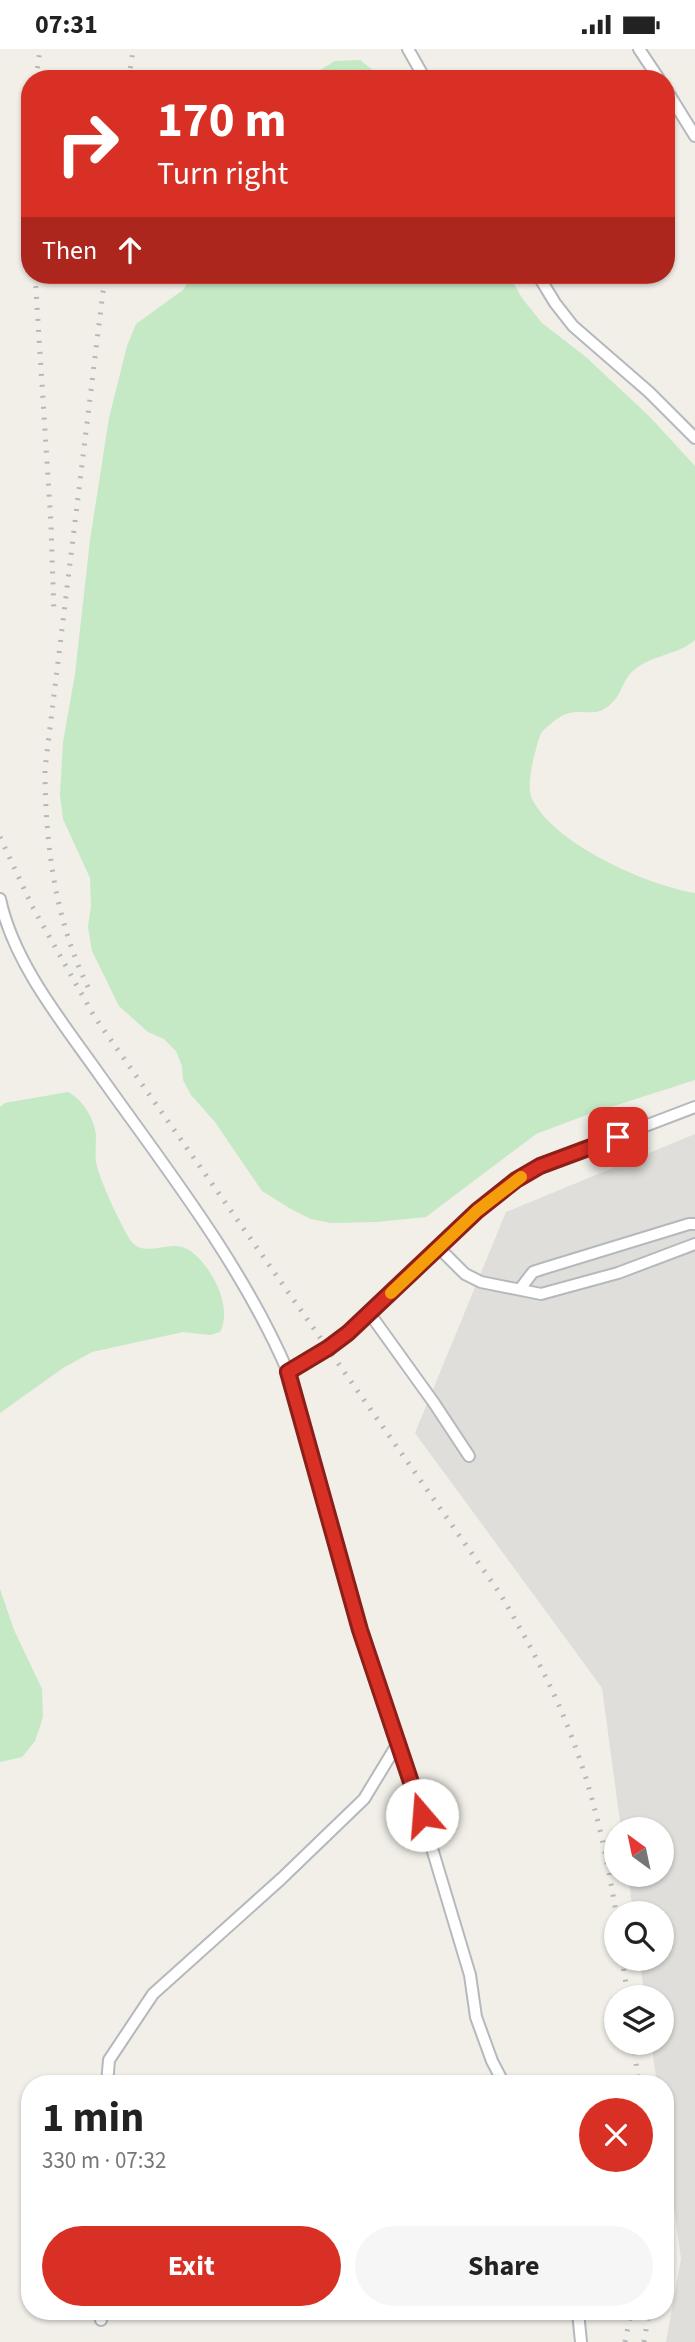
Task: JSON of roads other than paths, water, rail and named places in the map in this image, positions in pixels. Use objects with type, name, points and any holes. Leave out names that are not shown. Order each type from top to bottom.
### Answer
[{"type":"lane","points":[[408,49],[420,70]]},
{"type":"lane","points":[[639,49],[653,70]]},
{"type":"lane","points":[[675,103],[695,136]]},
{"type":"lane","points":[[543,284],[573,326],[649,392],[695,438]]},
{"type":"lane","points":[[0,899],[5,923],[15,947],[64,1025],[208,1229],[276,1346],[288,1372],[360,1630],[426,1827],[470,1975],[476,2017],[499,2075]]},
{"type":"lane","points":[[288,1372],[328,1348],[370,1314],[438,1247],[516,1180],[540,1166],[695,1107]]},
{"type":"lane","points":[[520,1289],[533,1272],[695,1224]]},
{"type":"lane","points":[[438,1247],[465,1274],[481,1282],[541,1294],[618,1273],[695,1244]]},
{"type":"lane","points":[[370,1314],[434,1403],[468,1456]]},
{"type":"lane","points":[[108,2075],[109,2060],[153,1994],[281,1879],[364,1799],[398,1744]]},
{"type":"lane","points":[[579,2320],[581,2342]]},
{"type":"railway","points":[[37,70],[40,49]]},
{"type":"railway","points":[[130,70],[133,49]]},
{"type":"railway","points":[[36,284],[54,614]]},
{"type":"railway","points":[[88,987],[67,935],[54,881],[47,825],[45,769],[104,284]]},
{"type":"railway","points":[[0,837],[32,906],[94,1016],[510,1610],[550,1686],[575,1746],[600,1829],[614,1901]]},
{"type":"railway","points":[[624,1971],[626,1985]]},
{"type":"railway","points":[[635,2055],[638,2075]]},
{"type":"railway","points":[[625,2342],[629,2320]]},
{"type":"railway","points":[[644,2342],[648,2320]]}]
